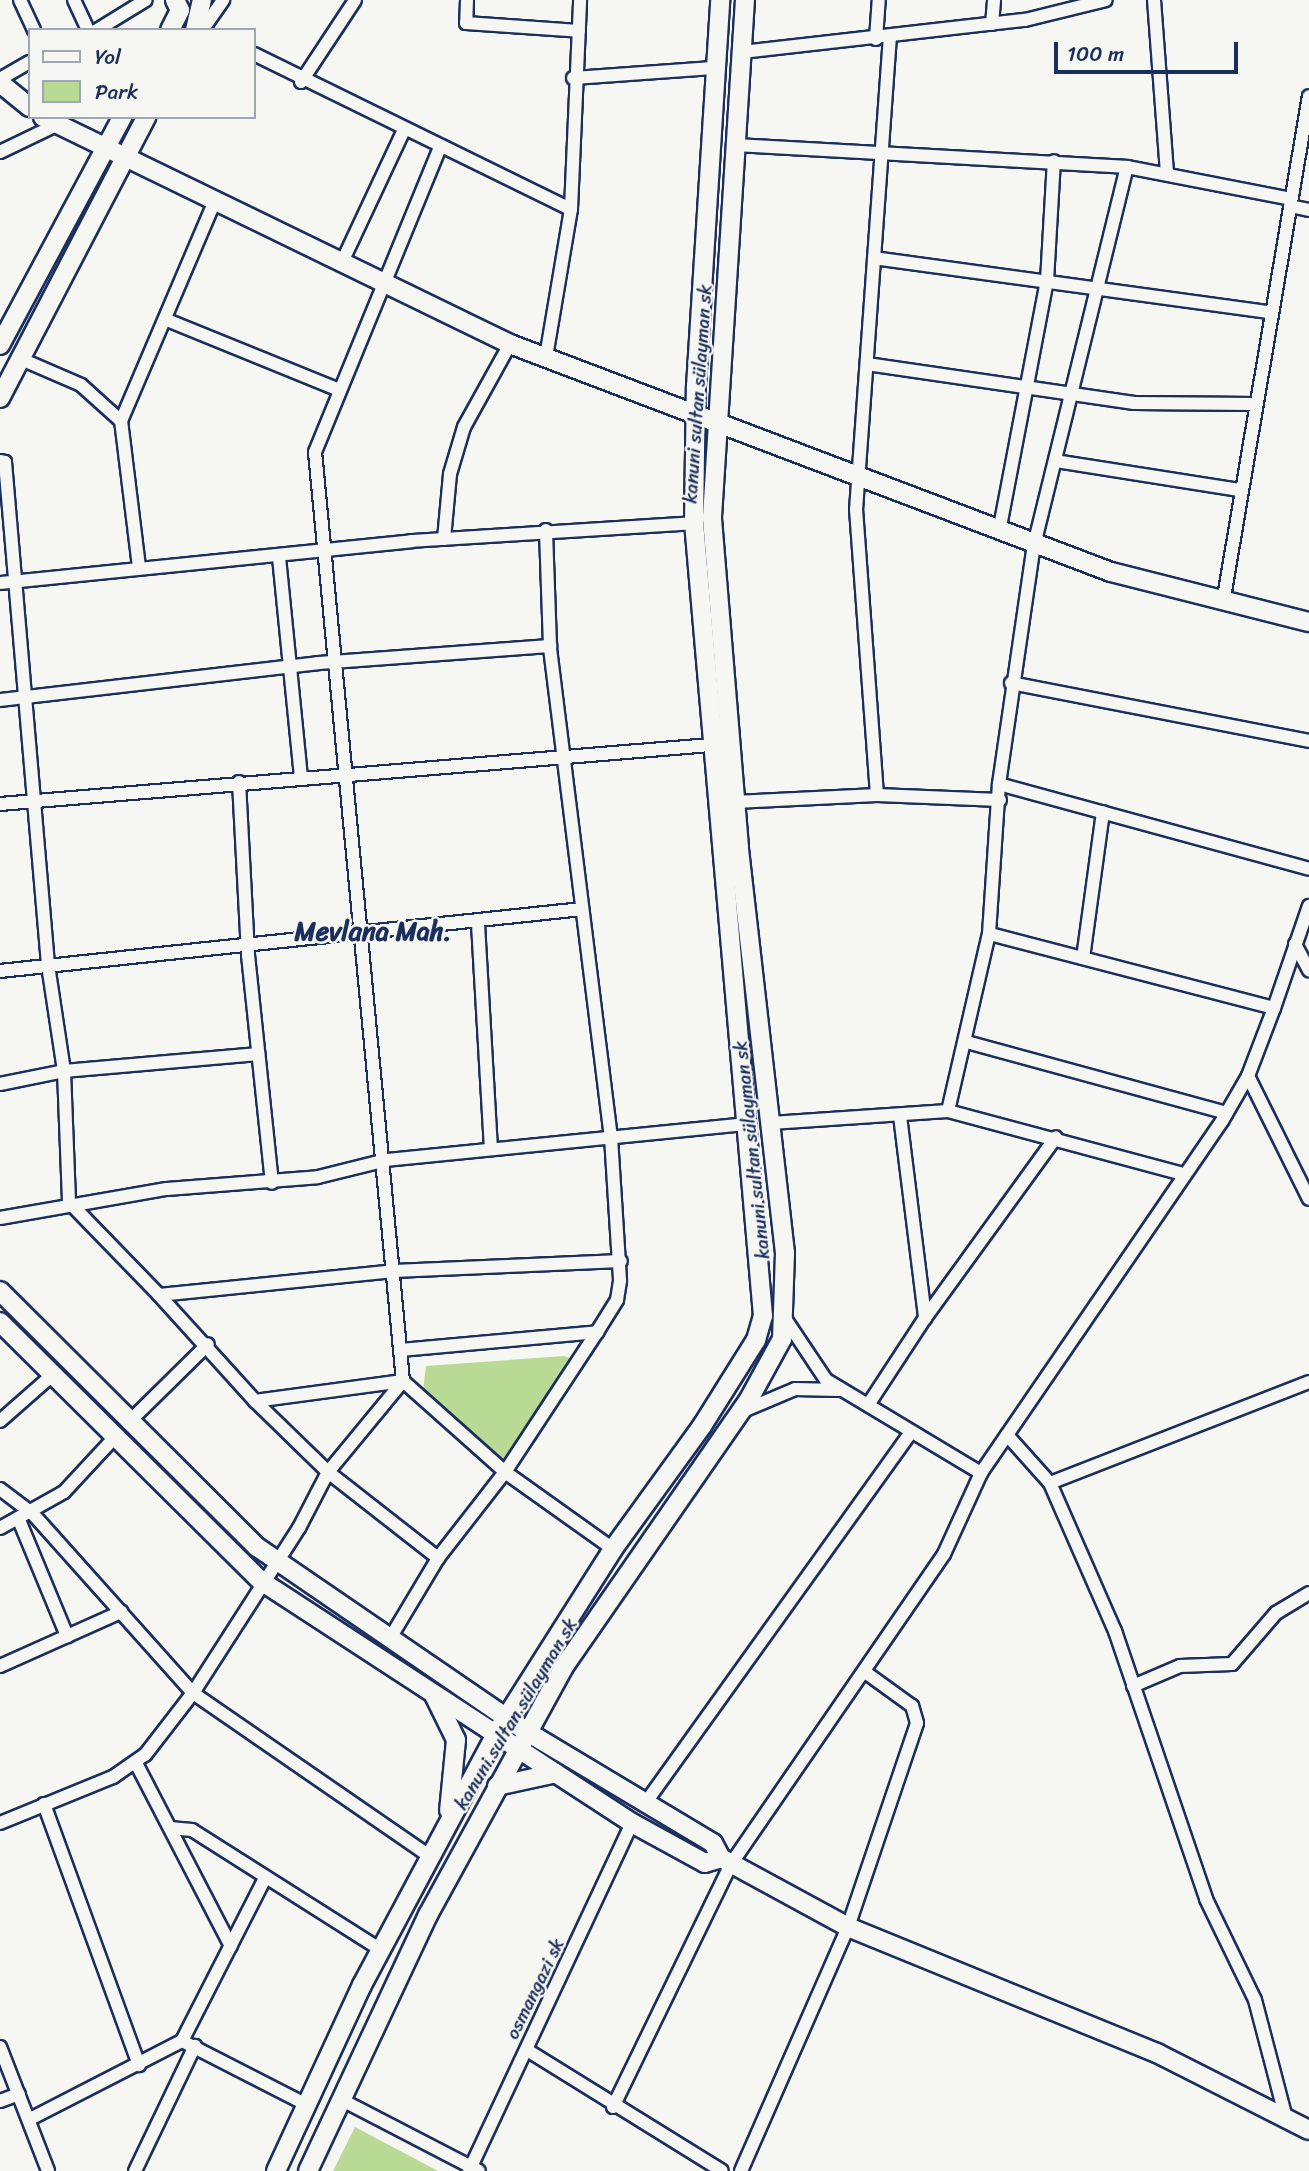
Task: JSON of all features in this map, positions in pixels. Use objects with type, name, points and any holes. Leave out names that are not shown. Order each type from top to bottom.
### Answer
[{"type":"street","points":[[20,0],[33,28]]},
{"type":"street","points":[[74,0],[87,28]]},
{"type":"street","points":[[100,28],[146,0]]},
{"type":"street","points":[[171,28],[180,10],[175,0]]},
{"type":"street","points":[[202,0],[203,27]]},
{"type":"street","points":[[203,27],[223,0]]},
{"type":"street","points":[[301,82],[355,0]]},
{"type":"street","points":[[467,0],[466,23],[579,31]]},
{"type":"street","points":[[546,357],[572,209],[573,78],[580,0]]},
{"type":"street","points":[[276,2171],[381,1950],[502,1724],[613,1549],[756,1340],[762,1292],[710,745],[694,523],[695,414],[720,0]]},
{"type":"street","name":"kanuni sultan sülayman sk","points":[[308,2171],[497,1786],[563,1668],[738,1414],[782,1339],[786,1320],[771,1123],[735,802],[712,517],[714,421],[737,145],[745,0]]},
{"type":"street","points":[[876,39],[879,0]]},
{"type":"street","points":[[992,24],[994,0]]},
{"type":"street","points":[[742,52],[890,38],[992,24],[1106,0]]},
{"type":"street","points":[[1154,0],[1167,174]]},
{"type":"street","points":[[877,795],[859,475],[890,38]]},
{"type":"street","points":[[256,55],[301,82],[572,209]]},
{"type":"street","points":[[28,63],[0,81],[28,105]]},
{"type":"street","points":[[573,78],[714,68]]},
{"type":"street","points":[[1223,603],[1268,312],[1309,96]]},
{"type":"street","points":[[0,345],[7,315],[106,152],[121,119]]},
{"type":"street","points":[[0,398],[145,119]]},
{"type":"street","points":[[0,152],[49,122],[106,152],[125,156],[342,260],[510,344],[859,475],[1034,545],[1223,603],[1309,622]]},
{"type":"street","points":[[342,260],[404,130]]},
{"type":"street","points":[[737,145],[881,156],[1055,161],[1127,167],[1290,203],[1309,210]]},
{"type":"street","points":[[0,1823],[136,1763],[193,1693],[328,1472],[403,1381],[365,933],[331,667],[315,452],[381,280],[440,147]]},
{"type":"street","points":[[999,532],[1022,387],[1047,281],[1055,161]]},
{"type":"street","points":[[948,1111],[967,1042],[989,934],[999,784],[1011,683],[1034,545],[1101,289],[1127,167]]},
{"type":"street","points":[[139,567],[121,421],[167,320],[215,201]]},
{"type":"street","points":[[874,258],[1268,312]]},
{"type":"street","points":[[167,320],[337,389]]},
{"type":"street","points":[[444,539],[450,474],[464,427],[510,344]]},
{"type":"street","points":[[21,359],[81,385],[121,421]]},
{"type":"street","points":[[867,365],[1134,403],[1254,404]]},
{"type":"street","points":[[0,461],[5,462],[48,965],[64,1071],[69,1202],[208,1344],[255,1401],[328,1472],[438,1558]]},
{"type":"street","points":[[1056,461],[1240,490]]},
{"type":"street","points":[[0,583],[139,567],[279,557],[546,530],[694,523]]},
{"type":"street","points":[[392,1635],[438,1558],[505,1472],[617,1300],[621,1261],[611,1138],[550,646],[546,530]]},
{"type":"street","points":[[279,557],[300,776]]},
{"type":"street","points":[[0,700],[290,668],[331,667],[550,646]]},
{"type":"street","points":[[1011,683],[1309,740]]},
{"type":"street","points":[[0,804],[562,754],[710,745]]},
{"type":"street","points":[[239,782],[248,946],[272,1183]]},
{"type":"street","points":[[999,784],[1309,869]]},
{"type":"street","points":[[735,802],[877,795],[1000,800]]},
{"type":"street","points":[[1083,958],[1103,812]]},
{"type":"street","points":[[613,2107],[726,1861],[865,1672],[944,1554],[981,1473],[1180,1173],[1226,1113],[1248,1076],[1309,906]]},
{"type":"street","points":[[0,971],[365,933],[478,924],[582,909]]},
{"type":"street","points":[[478,924],[491,1149]]},
{"type":"street","points":[[989,934],[1274,1008]]},
{"type":"street","points":[[1295,944],[1309,970]]},
{"type":"street","points":[[967,1042],[1226,1113]]},
{"type":"street","points":[[0,1084],[64,1071],[258,1054]]},
{"type":"street","points":[[1248,1076],[1309,1199]]},
{"type":"street","points":[[771,1123],[948,1111],[1056,1137],[1180,1173]]},
{"type":"street","points":[[900,1116],[925,1318]]},
{"type":"street","points":[[0,1218],[69,1202],[272,1183],[386,1160],[744,1124]]},
{"type":"street","points":[[868,1405],[925,1318],[1056,1137]]},
{"type":"street","points":[[159,1295],[394,1271],[621,1261]]},
{"type":"street","points":[[0,1291],[128,1423],[275,1559],[392,1635],[502,1724],[520,1749],[632,1823],[705,1863],[726,1861]]},
{"type":"street","points":[[786,1320],[814,1367],[842,1390],[981,1473]]},
{"type":"street","points":[[0,1322],[50,1377],[261,1581],[417,1678],[502,1724],[529,1733],[644,1805],[713,1843],[726,1861],[848,1927],[1157,2053],[1309,2130]]},
{"type":"street","points":[[401,1350],[597,1332]]},
{"type":"street","points":[[128,1423],[208,1344]]},
{"type":"street","points":[[0,1420],[50,1377]]},
{"type":"street","points":[[255,1401],[403,1381],[505,1472],[613,1549]]},
{"type":"street","points":[[1050,1483],[1309,1382]]},
{"type":"street","points":[[738,1414],[784,1391],[842,1390]]},
{"type":"street","points":[[644,1805],[911,1432]]},
{"type":"street","points":[[1007,1436],[1050,1483],[1133,1686],[1202,1888],[1255,2000],[1286,2118]]},
{"type":"street","points":[[0,1528],[33,1514],[64,1492],[114,1438]]},
{"type":"street","points":[[0,1489],[33,1514],[193,1693],[431,1857]]},
{"type":"street","points":[[19,1520],[67,1636]]},
{"type":"street","points":[[1133,1686],[1180,1666],[1233,1664],[1276,1614],[1309,1592]]},
{"type":"street","points":[[0,1666],[121,1612]]},
{"type":"street","points":[[741,2171],[848,1927],[917,1723],[912,1706],[865,1672]]},
{"type":"street","points":[[417,1678],[444,1706],[456,1740],[445,1829]]},
{"type":"street","points":[[136,1763],[231,1946]]},
{"type":"street","points":[[497,1786],[556,1773]]},
{"type":"street","points":[[44,1804],[139,2065]]},
{"type":"street","name":"osmangazi sk","points":[[473,2170],[632,1823]]},
{"type":"street","points":[[170,1828],[191,1829],[381,1950]]},
{"type":"street","points":[[30,2119],[182,2041],[265,1878]]},
{"type":"street","points":[[182,2041],[307,2105]]},
{"type":"street","points":[[135,2171],[195,2046]]},
{"type":"street","points":[[0,2047],[48,2171]]},
{"type":"street","points":[[527,2050],[613,2107],[722,2171]]},
{"type":"street","points":[[0,2101],[19,2094]]},
{"type":"street","points":[[342,2099],[473,2170]]},
{"type":"green space","points":[[564,1356],[574,1359],[508,1465],[422,1399],[426,1366]]},
{"type":"green space","points":[[355,2127],[438,2171],[333,2171]]},
{"type":"district","name":"Mevlana Mah.","points":[[373,932]]}]
